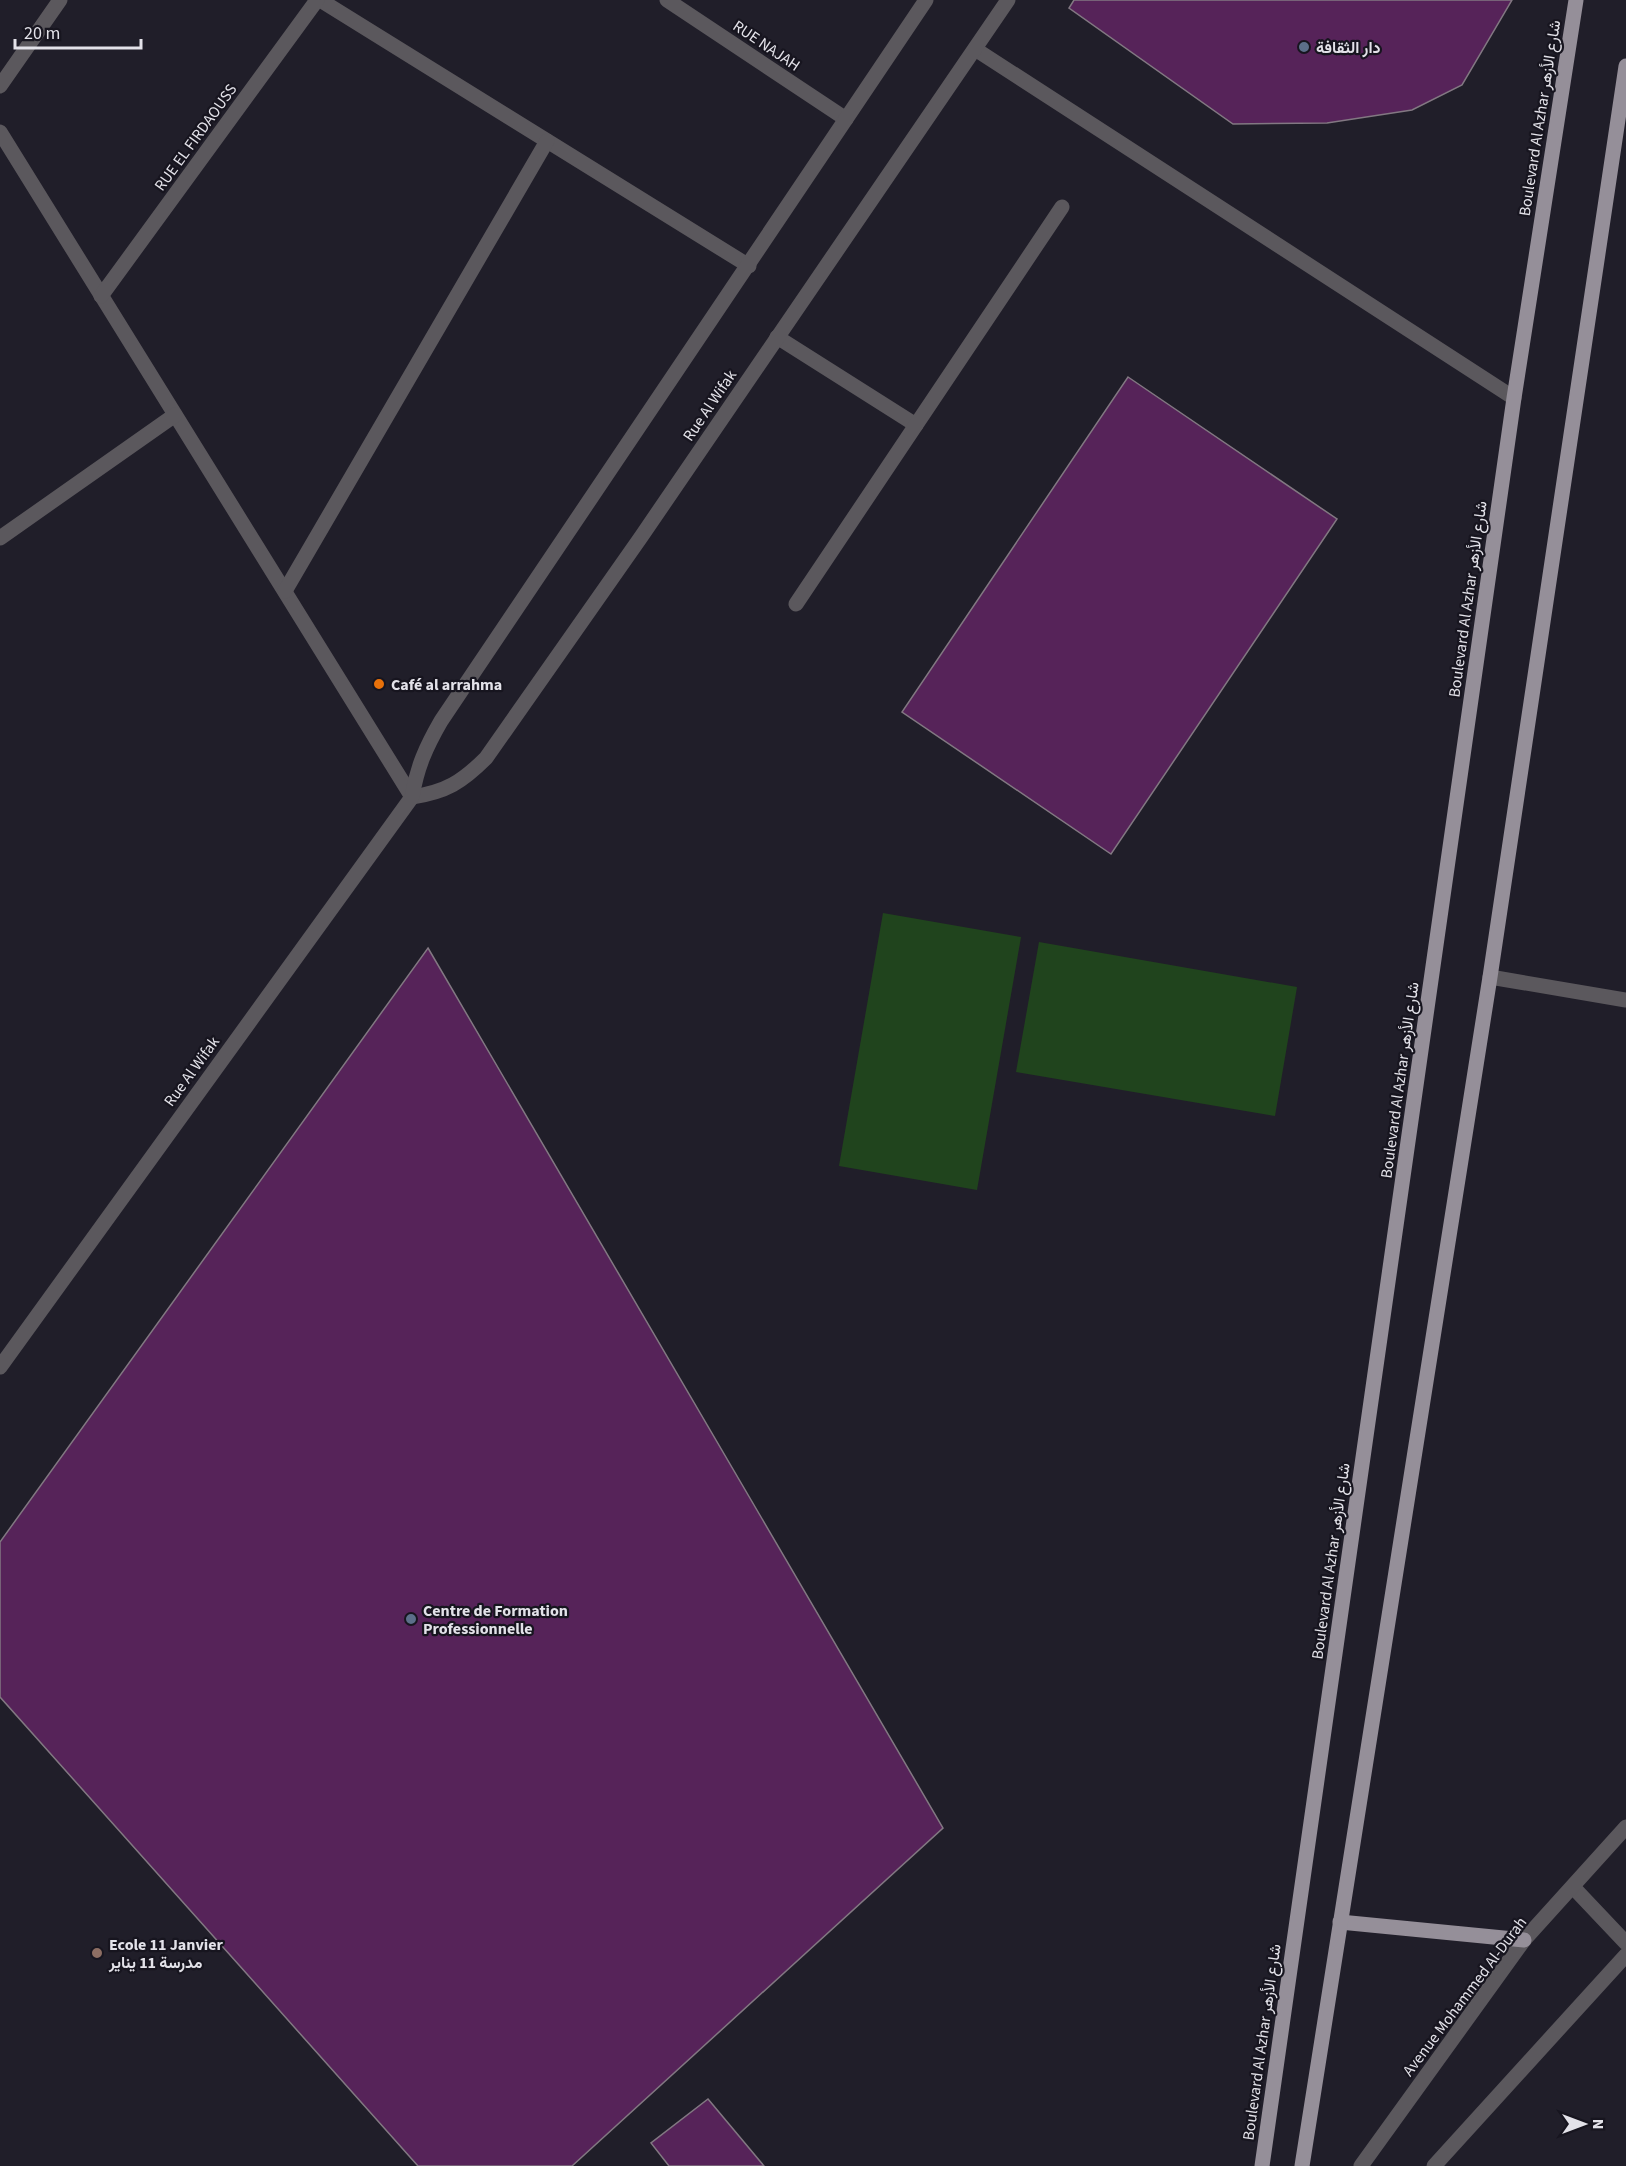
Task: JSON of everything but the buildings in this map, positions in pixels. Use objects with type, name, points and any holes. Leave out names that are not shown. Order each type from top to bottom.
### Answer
[{"type":"main road","name":"Boulevard Al Azhar شارع الأزهر","points":[[1262,2166],[1514,398],[1576,0]]},
{"type":"main road","points":[[1302,2166],[1490,977],[1626,66]]},
{"type":"main road","points":[[1341,1922],[1524,1940]]},
{"type":"street","points":[[0,86],[60,0]]},
{"type":"street","points":[[319,0],[749,266]]},
{"type":"street","name":"RUE EL FIRDAOUSS","points":[[101,296],[319,0]]},
{"type":"street","name":"RUE NAJAH","points":[[667,0],[846,119]]},
{"type":"street","name":"Rue Al Wifak","points":[[0,1367],[412,797],[416,770],[441,722],[926,0]]},
{"type":"street","name":"Rue Al Wifak","points":[[412,797],[452,787],[486,758],[1008,0]]},
{"type":"street","points":[[975,50],[1514,398]]},
{"type":"street","points":[[0,132],[412,797]]},
{"type":"street","points":[[285,591],[548,141]]},
{"type":"street","points":[[796,604],[1062,207]]},
{"type":"street","points":[[777,337],[916,425]]},
{"type":"street","points":[[0,538],[175,415]]},
{"type":"street","points":[[1490,977],[1626,1000]]},
{"type":"street","name":"Avenue Mohammed Al-Durah","points":[[1361,2166],[1524,1940],[1626,1827]]},
{"type":"street","points":[[1573,1887],[1626,1943]]},
{"type":"street","points":[[1434,2166],[1626,1955]]},
{"type":"green space","points":[[883,913],[1021,937],[977,1190],[839,1166]]},
{"type":"green space","points":[[1039,942],[1297,987],[1275,1116],[1016,1072]]},
{"type":"place","name":"دار الثقافة","points":[[1304,47]]},
{"type":"place","name":"Café al arrahma","points":[[379,684]]},
{"type":"place","name":"Centre de Formation Professionnelle","points":[[411,1619]]},
{"type":"place","name":"Ecole 11 Janvier مدرسة 11 يناير","points":[[97,1953]]}]
